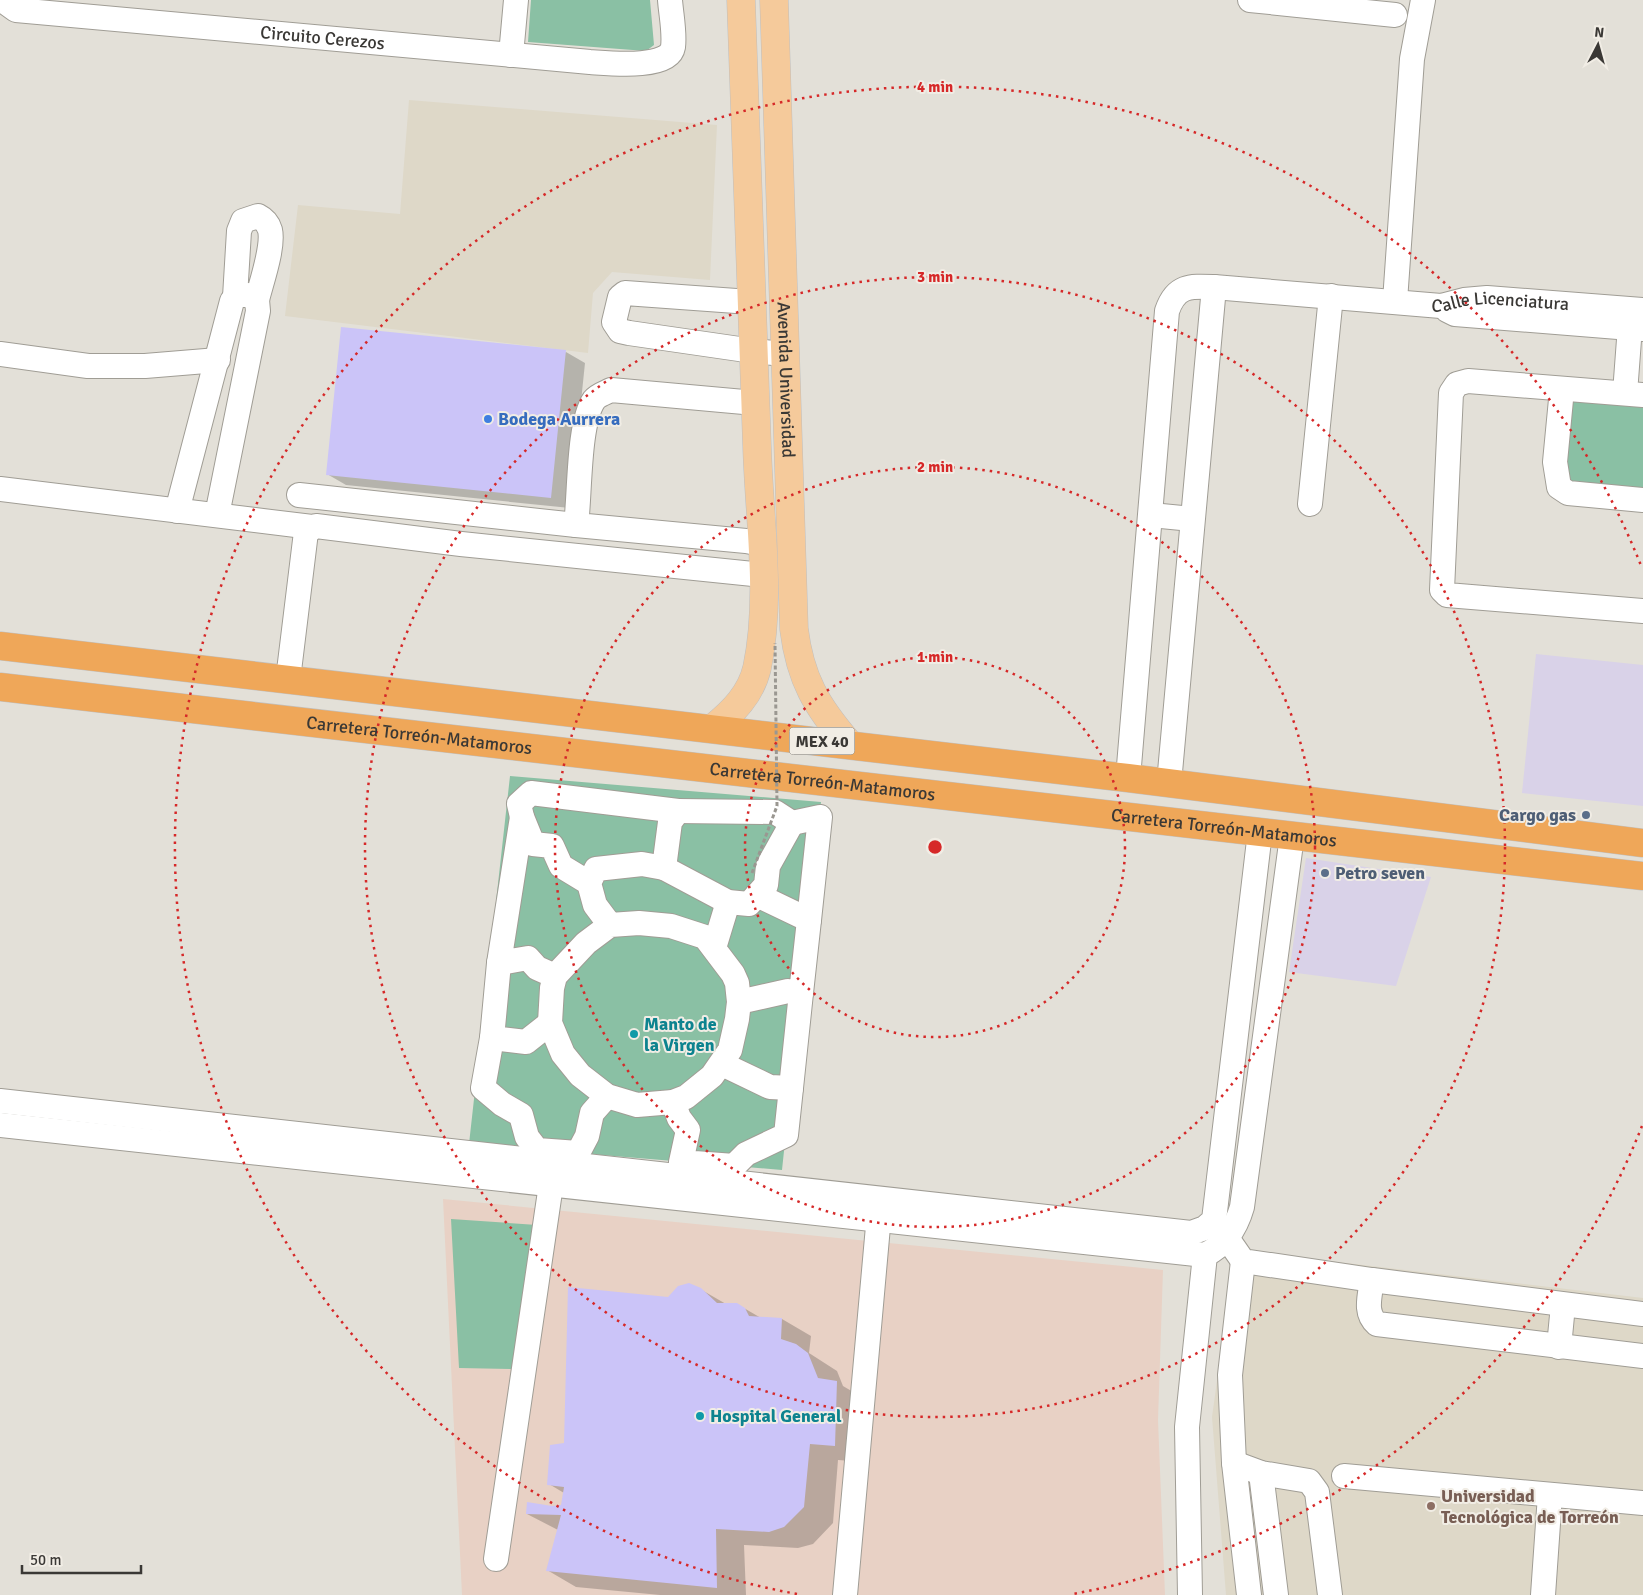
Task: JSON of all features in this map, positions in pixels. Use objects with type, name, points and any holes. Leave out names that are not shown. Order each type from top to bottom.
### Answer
[{"type":"highway","name":"MEX 40","points":[[0,646],[849,744],[1643,843]]},
{"type":"highway","points":[[0,664],[153,677],[176,676],[197,668]]},
{"type":"highway","name":"Carretera Torreón-Matamoros","points":[[0,687],[1643,876]]},
{"type":"highway","points":[[0,702],[29,691]]},
{"type":"main road","name":"Avenida Universidad","points":[[713,728],[733,712],[746,695],[756,670],[763,612],[762,544],[750,302],[741,0]]},
{"type":"main road","name":"Avenida Universidad","points":[[774,0],[794,630],[801,670],[810,692],[827,719],[849,744]]},
{"type":"main road","points":[[759,505],[791,504]]},
{"type":"street","name":"Circuito Cerezos","points":[[2,0],[16,10],[134,10],[511,55],[590,62],[655,62],[668,56],[673,48],[670,0]]},
{"type":"street","points":[[511,55],[516,0]]},
{"type":"street","points":[[1250,0],[1395,14]]},
{"type":"street","points":[[1394,301],[1412,59],[1423,0]]},
{"type":"street","points":[[1169,783],[1214,287]]},
{"type":"street","name":"Calle Licenciatura","points":[[1128,778],[1167,311],[1171,300],[1185,288],[1214,287],[1441,306],[1455,314],[1637,319]]},
{"type":"street","points":[[750,302],[625,293],[620,297],[614,322],[620,331],[629,333],[753,352],[784,354]]},
{"type":"street","points":[[1310,504],[1331,296]]},
{"type":"street","points":[[177,511],[218,360],[246,298],[258,311],[216,515]]},
{"type":"street","points":[[1637,319],[1634,394],[1468,381],[1454,387],[1451,393],[1444,593],[1643,612]]},
{"type":"street","points":[[0,354],[88,366],[145,366],[218,360]]},
{"type":"street","points":[[1562,389],[1555,462],[1559,487],[1568,493],[1643,500]]},
{"type":"street","points":[[576,525],[584,434],[589,410],[595,398],[610,390],[755,403]]},
{"type":"street","points":[[0,489],[312,527],[763,575]]},
{"type":"street","points":[[299,495],[762,544]]},
{"type":"street","points":[[1151,515],[1192,520]]},
{"type":"street","points":[[288,679],[306,532],[312,527]]},
{"type":"street","points":[[522,817],[499,963],[492,1038],[483,1088],[502,1104],[521,1115],[527,1138],[537,1150],[734,1166],[755,1149],[786,1135],[820,817],[792,823],[775,812],[678,811],[531,793],[519,804],[533,844],[552,846],[560,866],[590,883]]},
{"type":"street","points":[[664,868],[670,822],[678,811]]},
{"type":"street","points":[[754,884],[766,885],[768,866],[792,823]]},
{"type":"street","points":[[0,1125],[205,1136],[554,1162],[698,1189],[879,1209],[1205,1255],[1216,1250],[1221,1229],[1260,832]]},
{"type":"street","points":[[879,1209],[1183,1233],[1221,1229],[1238,1222],[1242,1207],[1292,836]]},
{"type":"street","points":[[610,924],[595,905],[590,883],[596,870],[642,864],[664,868],[728,902],[750,904],[754,884]]},
{"type":"street","points":[[754,884],[809,920]]},
{"type":"street","points":[[714,948],[728,902]]},
{"type":"street","points":[[640,923],[671,926],[705,937],[733,974],[737,983],[739,1002],[736,1032],[722,1064],[712,1076],[686,1096],[674,1102],[637,1105],[607,1096],[580,1075],[562,1054],[550,1023],[552,988],[555,976],[586,943],[610,924],[640,923]]},
{"type":"street","points":[[499,963],[528,958],[537,968],[555,976]]},
{"type":"street","points":[[739,1002],[788,991],[801,993]]},
{"type":"street","points":[[492,1038],[526,1042],[550,1023]]},
{"type":"street","points":[[722,1064],[770,1088],[791,1088]]},
{"type":"street","points":[[578,1153],[587,1136],[592,1114],[607,1096]]},
{"type":"street","points":[[0,1101],[205,1136],[552,1185],[698,1189]]},
{"type":"street","points":[[674,1102],[680,1118],[688,1130],[681,1162]]},
{"type":"street","points":[[496,1559],[554,1162]]},
{"type":"street","points":[[845,1595],[879,1209]]},
{"type":"street","points":[[1221,1229],[1243,1261],[1230,1375],[1234,1463],[1249,1595]]},
{"type":"street","points":[[1190,1595],[1187,1427],[1205,1255]]},
{"type":"street","points":[[1243,1261],[1372,1280],[1643,1314]]},
{"type":"street","points":[[1372,1280],[1368,1312],[1370,1319],[1377,1324],[1643,1356]]},
{"type":"street","points":[[1559,1347],[1563,1305]]},
{"type":"street","points":[[1234,1463],[1261,1473],[1309,1481],[1317,1492],[1330,1595]]},
{"type":"street","points":[[1261,1473],[1276,1595]]},
{"type":"street","points":[[1344,1476],[1643,1503]]},
{"type":"street","points":[[1543,1595],[1550,1495]]},
{"type":"path","points":[[754,884],[777,806],[775,643]]},
{"type":"shaded area","points":[[409,100],[717,125],[710,280],[612,272],[593,293],[588,353],[285,316],[298,205],[400,214]]},
{"type":"shaded area","points":[[1536,654],[1643,665],[1643,806],[1522,793]]},
{"type":"shaded area","points":[[1306,858],[1431,877],[1396,986],[1289,972]]},
{"type":"shaded area","points":[[443,1199],[1163,1270],[1158,1420],[1165,1595],[462,1595]]},
{"type":"shaded area","name":"Universidad Tecnológica de Torreón","points":[[1235,1250],[1643,1298],[1643,1595],[1226,1595],[1212,1417]]},
{"type":"green space","points":[[531,0],[650,0],[654,45],[646,51],[528,42]]},
{"type":"green space","points":[[1564,391],[1643,398],[1643,495],[1561,486]]},
{"type":"green space","points":[[510,776],[821,802],[782,1170],[469,1144]]},
{"type":"green space","points":[[451,1219],[537,1225],[514,1369],[459,1368]]},
{"type":"building","points":[[341,327],[566,350],[551,498],[326,475]]},
{"type":"building","name":"Hospital General","points":[[689,1283],[701,1288],[717,1303],[737,1303],[745,1308],[749,1316],[782,1318],[781,1339],[796,1344],[808,1353],[818,1378],[837,1381],[835,1446],[810,1444],[804,1507],[784,1527],[769,1532],[716,1529],[717,1588],[546,1571],[561,1515],[526,1514],[527,1502],[552,1506],[561,1505],[564,1487],[547,1485],[550,1445],[564,1443],[568,1287],[668,1297],[678,1286]]},
{"type":"place","name":"Bodega Aurrera","points":[[488,419]]},
{"type":"place","name":"Cargo gas","points":[[1586,815]]},
{"type":"place","name":"Petro seven","points":[[1325,873]]},
{"type":"place","name":"Manto de la Virgen","points":[[634,1034]]},
{"type":"place","name":"Hospital General","points":[[700,1416]]},
{"type":"place","name":"Universidad Tecnológica de Torreón","points":[[1431,1506]]}]
